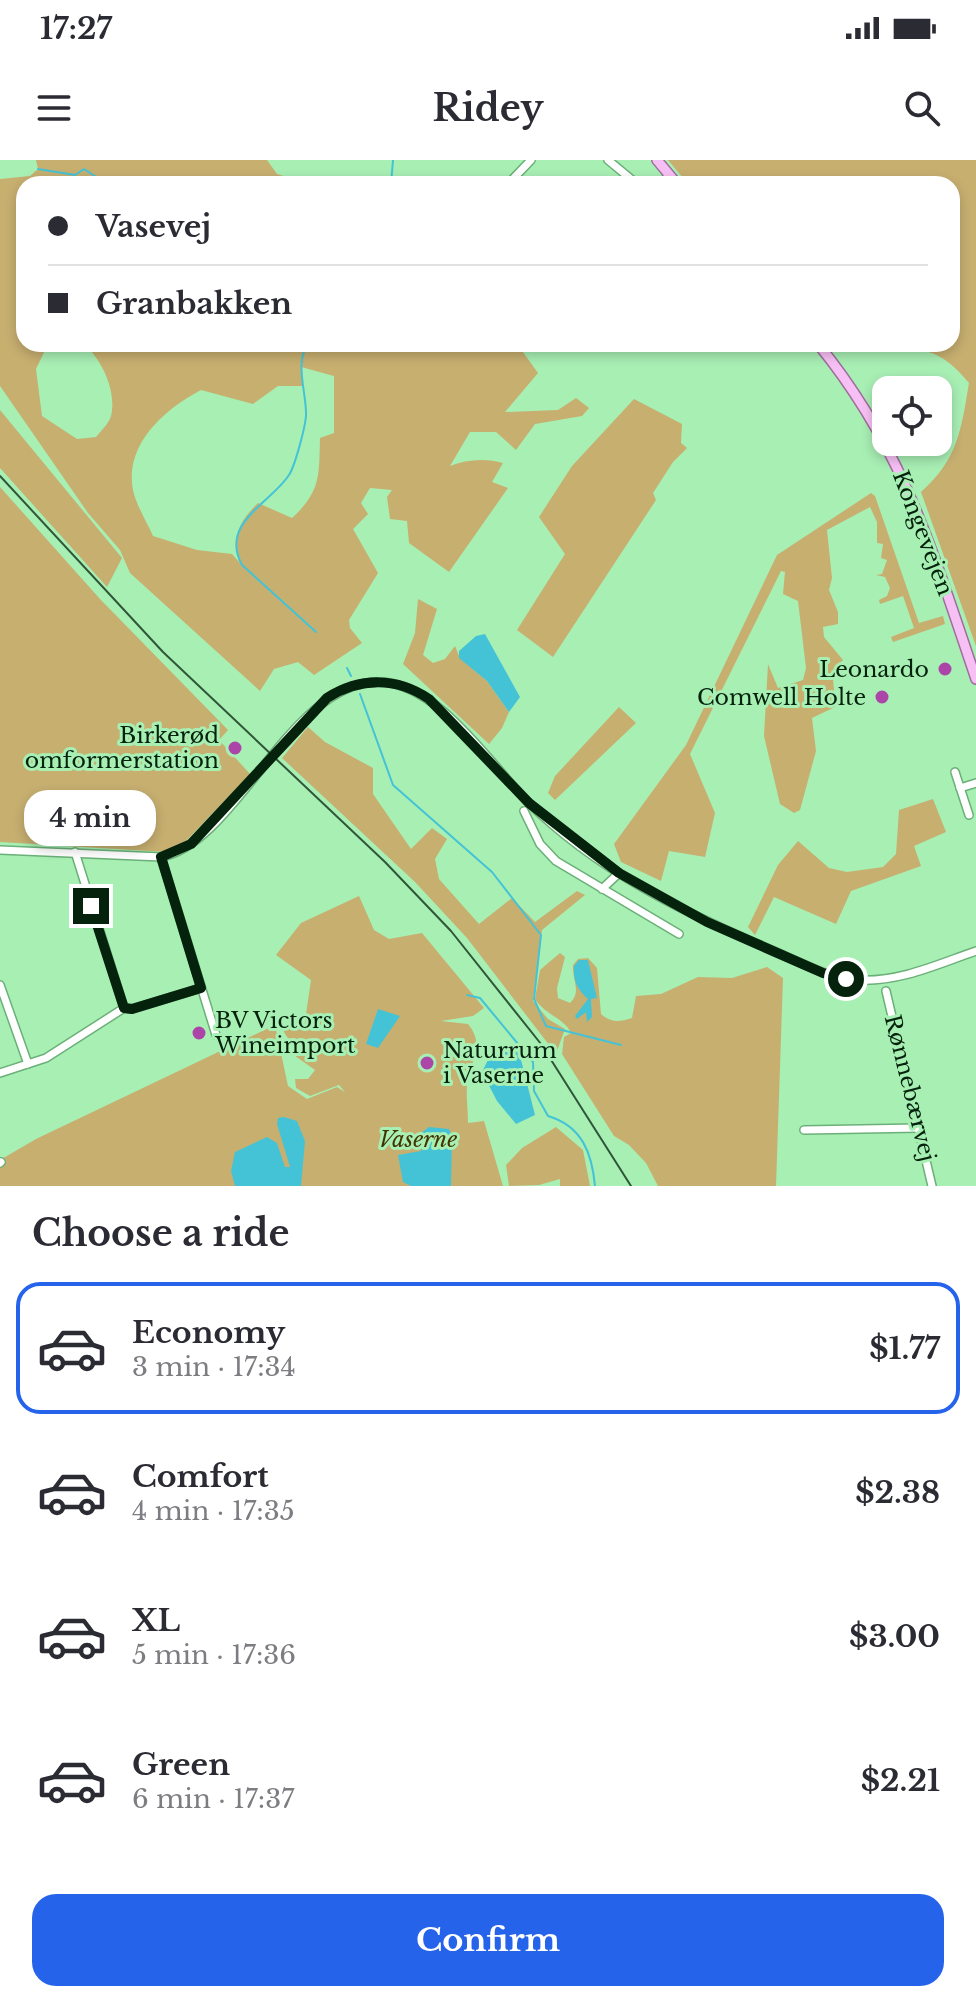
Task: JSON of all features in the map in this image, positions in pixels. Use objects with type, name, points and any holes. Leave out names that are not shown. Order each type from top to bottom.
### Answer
[{"type":"main road","points":[[657,160],[670,175]]},
{"type":"main road","name":"Kongevejen","points":[[824,352],[882,435],[910,490],[976,679]]},
{"type":"street","points":[[516,176],[531,160]]},
{"type":"street","points":[[608,160],[627,176]]},
{"type":"street","points":[[0,850],[161,857],[191,844],[327,698],[354,685],[383,682],[412,689],[429,699],[529,803],[619,873],[707,922],[835,977],[887,979],[976,951]]},
{"type":"street","points":[[955,772],[969,815]]},
{"type":"street","points":[[960,788],[976,783]]},
{"type":"street","points":[[524,811],[546,852],[679,934]]},
{"type":"street","points":[[75,852],[124,1008]]},
{"type":"street","points":[[161,857],[216,1035]]},
{"type":"street","points":[[602,889],[619,873]]},
{"type":"street","points":[[0,985],[28,1064]]},
{"type":"street","points":[[0,1073],[46,1058],[124,1008],[132,1009],[201,988]]},
{"type":"street","name":"Rønnebærvej","points":[[886,991],[932,1186]]},
{"type":"street","points":[[804,1130],[919,1128]]},
{"type":"green space","points":[[36,160],[267,160],[277,174],[283,176],[30,176],[38,169]]},
{"type":"green space","points":[[668,160],[976,160],[976,646],[921,492],[952,456],[969,383],[949,362],[929,352],[960,352],[960,176],[681,176]]},
{"type":"green space","points":[[16,177],[16,352],[44,352],[36,369],[42,416],[77,439],[96,437],[110,419],[110,386],[91,352],[523,352],[538,373],[505,412],[558,410],[576,398],[589,408],[582,416],[535,424],[516,450],[496,432],[470,432],[450,466],[476,460],[503,463],[492,482],[508,488],[449,572],[409,543],[407,521],[390,519],[387,497],[392,490],[370,488],[361,503],[368,514],[353,529],[378,573],[349,620],[350,628],[362,643],[314,675],[298,662],[274,669],[260,691],[130,573],[120,550],[88,513],[0,386],[0,179]],"holes":[[[301,367],[334,376],[334,433],[320,438],[313,491],[292,518],[258,503],[246,516],[238,530],[236,546],[240,563],[232,554],[197,550],[153,536],[134,496],[132,473],[141,443],[161,418],[201,390],[253,404],[278,386],[303,386]]]},
{"type":"green space","points":[[634,399],[682,424],[681,443],[687,448],[673,462],[653,493],[656,500],[553,657],[517,630],[565,554],[539,517],[572,466]]},
{"type":"green space","points":[[0,410],[122,558],[107,587],[0,468]]},
{"type":"green space","points":[[0,487],[100,599],[228,730],[219,740],[250,774],[186,841],[166,852],[0,842]]},
{"type":"green space","points":[[871,493],[875,496],[919,623],[943,616],[945,624],[893,642],[891,637],[914,628],[903,596],[880,604],[879,600],[887,596],[890,588],[885,577],[876,575],[882,574],[887,560],[881,558],[883,544],[877,543],[877,522],[870,507],[827,530],[832,578],[829,590],[838,612],[838,624],[823,627],[824,637],[843,660],[834,676],[837,706],[812,718],[816,751],[800,810],[794,813],[780,804],[764,736],[768,664],[778,688],[803,680],[806,668],[798,601],[783,594],[785,572],[781,571],[690,754],[715,813],[705,857],[669,851],[661,881],[621,862],[614,844],[686,745],[777,555]]},
{"type":"green space","points":[[418,599],[437,609],[423,655],[433,663],[445,659],[455,646],[460,658],[487,681],[509,712],[502,728],[489,744],[403,664],[415,633]]},
{"type":"green space","points":[[619,707],[636,723],[555,800],[548,793],[555,776]]},
{"type":"green space","points":[[308,727],[325,742],[373,768],[373,794],[411,849],[432,828],[447,839],[435,859],[439,879],[479,924],[512,898],[535,922],[577,891],[585,895],[542,930],[533,1001],[548,1019],[565,1029],[556,1054],[467,938],[415,882],[282,758]]},
{"type":"green space","points":[[933,799],[946,832],[914,846],[921,866],[851,891],[836,924],[774,897],[755,935],[748,927],[778,865],[798,841],[829,868],[847,872],[883,867],[896,854],[899,810]]},
{"type":"green space","name":"Vaserne","points":[[359,896],[374,930],[389,939],[422,933],[484,1008],[473,1016],[441,1021],[468,1024],[476,1039],[467,1084],[468,1123],[484,1121],[503,1186],[0,1186],[0,1160],[36,1139],[275,1025],[288,1086],[307,1099],[337,1087],[345,1092],[339,1085],[310,1096],[296,1088],[295,1079],[308,1079],[315,1070],[291,1053],[295,1050],[281,1027],[304,1028],[311,980],[276,955],[301,923]]},
{"type":"green space","points":[[560,953],[565,957],[557,988],[558,998],[570,1003],[574,999],[573,965],[578,959],[588,958],[597,968],[601,1014],[615,1021],[632,1018],[636,996],[661,994],[698,977],[732,978],[767,967],[783,978],[776,1186],[658,1186],[646,1163],[629,1145],[614,1136],[562,1054],[564,1037],[571,1033],[568,1028],[535,999],[540,970]]},
{"type":"green space","points":[[556,1127],[583,1150],[590,1186],[560,1186],[560,1179],[539,1185],[509,1186],[506,1165],[522,1148]]},
{"type":"water","points":[[485,634],[520,697],[509,712],[487,681],[459,658],[459,651],[476,636]]},
{"type":"water","points":[[579,960],[588,960],[597,998],[591,999],[592,1017],[587,1022],[586,1012],[577,1019],[575,1016],[588,999],[575,980],[574,966]]},
{"type":"water","points":[[378,1009],[400,1016],[378,1048],[366,1044]]},
{"type":"water","points":[[492,1052],[519,1052],[535,1115],[516,1124],[497,1101],[482,1072]]},
{"type":"water","points":[[278,1118],[297,1121],[305,1141],[301,1186],[235,1186],[231,1171],[235,1152],[267,1137],[277,1143],[285,1167],[290,1167],[277,1124]]},
{"type":"water","points":[[429,1127],[449,1129],[452,1136],[451,1186],[411,1186],[403,1182],[398,1155],[421,1151],[421,1133]]},
{"type":"waterway","points":[[392,176],[393,160]]},
{"type":"waterway","points":[[38,169],[75,175],[84,169],[95,176]]},
{"type":"waterway","points":[[304,352],[301,369],[306,416],[294,464],[281,485],[242,525],[237,537],[237,550],[242,565],[316,632]]},
{"type":"waterway","points":[[347,668],[351,676]]},
{"type":"waterway","points":[[360,694],[393,785],[492,872],[541,935],[534,999],[546,1026],[621,1045]]},
{"type":"waterway","points":[[467,995],[480,998],[533,1062],[534,1091],[548,1116],[569,1127],[583,1142],[595,1186]]},
{"type":"tram line","points":[[0,476],[163,652],[385,862],[451,931],[541,1044],[631,1186]]},
{"type":"place","name":"Leonardo","points":[[945,669]]},
{"type":"place","name":"Comwell Holte","points":[[882,697]]},
{"type":"place","name":"Birkerød omformerstation","points":[[235,748]]},
{"type":"place","name":"BV Victors Wineimport","points":[[199,1033]]},
{"type":"place","name":"Naturrum i Vaserne","points":[[427,1063]]},
{"type":"route","points":[[91,906],[124,1000],[124,1008],[132,1009],[201,988],[161,857],[178,853],[191,844],[327,698],[354,685],[383,682],[412,689],[429,699],[529,803],[591,855],[640,887],[707,922],[823,973],[846,979]]}]
